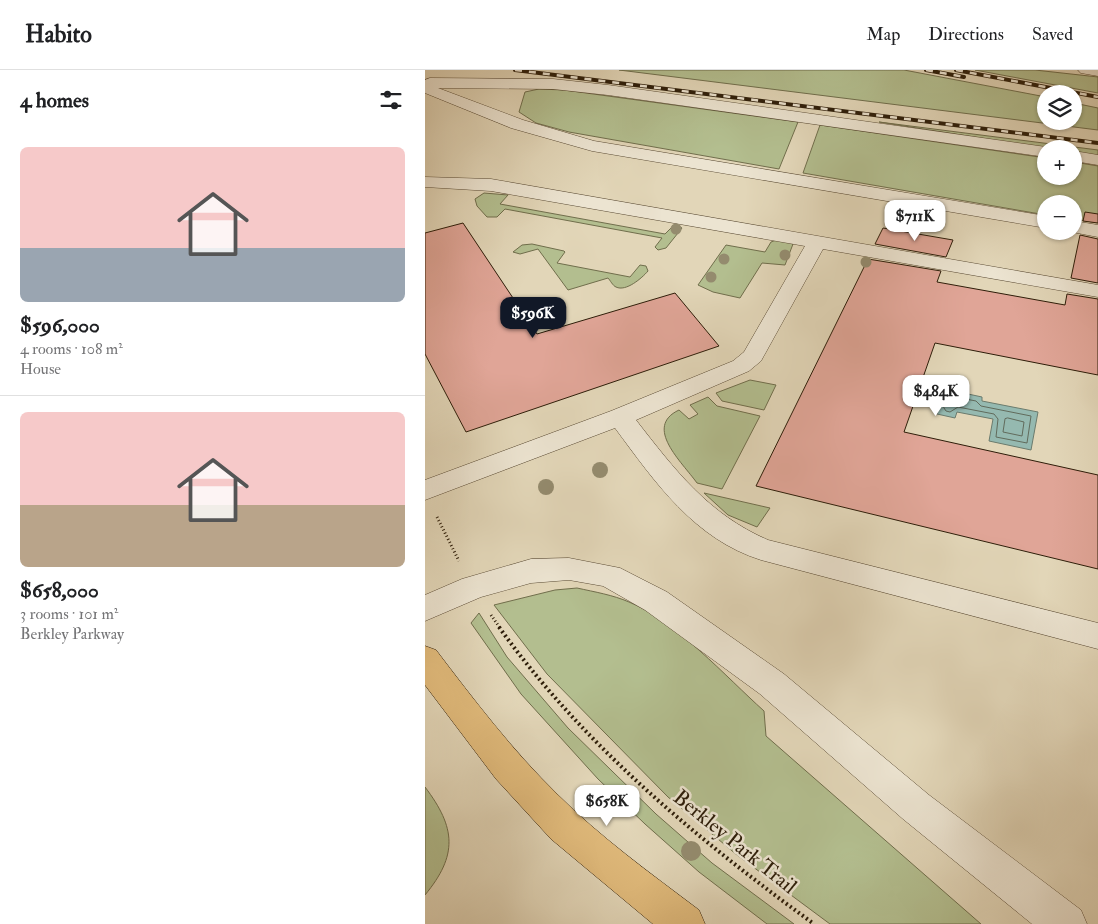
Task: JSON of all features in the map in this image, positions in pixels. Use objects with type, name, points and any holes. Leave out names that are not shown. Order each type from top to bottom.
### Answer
[{"type":"main road","points":[[425,660],[491,746],[563,825],[685,924]]},
{"type":"street","points":[[1086,70],[1098,71]]},
{"type":"street","points":[[425,84],[537,84],[607,90],[1037,151]]},
{"type":"street","points":[[425,88],[517,124],[592,146],[1037,220]]},
{"type":"street","points":[[1082,157],[1098,160]]},
{"type":"street","points":[[425,182],[491,185],[1098,291]]},
{"type":"street","points":[[1082,228],[1098,231]]},
{"type":"street","points":[[425,490],[620,417],[728,373],[753,356],[817,242]]},
{"type":"street","points":[[620,417],[689,504],[737,540],[761,549],[1098,636]]},
{"type":"street","points":[[425,608],[473,587],[531,571],[569,569],[609,576],[656,601],[772,684],[917,807],[1046,910],[1067,924]]},
{"type":"path","name":"Berkley Park Trail","points":[[439,522],[473,587],[506,638],[556,702],[645,788],[742,872],[814,924]]},
{"type":"green space","points":[[619,70],[904,70],[1037,95],[1037,122]]},
{"type":"green space","points":[[975,70],[1035,70],[1098,77],[1098,93],[1082,90],[1082,85],[1055,85]]},
{"type":"green space","points":[[539,89],[564,90],[798,122],[779,169],[569,132],[536,123],[519,112],[525,92]]},
{"type":"green space","points":[[1082,105],[1098,108],[1098,130],[1082,128]]},
{"type":"green space","points":[[879,122],[1037,142],[1037,147]]},
{"type":"green space","points":[[820,125],[1037,157],[1037,185],[1082,185],[1082,163],[1098,166],[1098,223],[1082,220],[1082,195],[1037,195],[1037,213],[803,173]]},
{"type":"green space","points":[[1082,148],[1098,150],[1098,156],[1082,153]]},
{"type":"green space","points":[[484,193],[508,195],[500,204],[665,234],[675,224],[682,228],[666,248],[658,250],[655,247],[662,238],[505,209],[497,217],[487,217],[477,206],[475,199]]},
{"type":"green space","points":[[779,239],[793,244],[785,265],[762,263],[740,298],[713,292],[698,285],[726,245],[765,252],[771,242]]},
{"type":"green space","points":[[532,244],[564,251],[557,263],[630,277],[640,265],[646,266],[648,271],[638,280],[624,288],[615,286],[608,278],[568,290],[538,249],[520,254],[513,252],[522,245]]},
{"type":"green space","points":[[750,380],[776,385],[764,410],[722,401],[716,393]]},
{"type":"green space","points":[[708,397],[717,406],[760,416],[722,489],[697,483],[675,455],[665,435],[665,426],[669,417],[679,410],[689,419],[698,414],[690,405]]},
{"type":"green space","points":[[704,493],[770,508],[757,527],[728,515]]},
{"type":"green space","points":[[577,588],[629,602],[647,611],[683,636],[764,711],[766,736],[981,924],[830,924],[737,855],[668,797],[547,674],[494,605],[555,590]]},
{"type":"green space","points":[[479,613],[507,657],[568,728],[656,814],[712,863],[794,924],[767,924],[699,872],[598,779],[521,694],[471,623]]},
{"type":"green space","points":[[425,787],[443,816],[449,841],[448,854],[443,867],[436,881],[425,895]]},
{"type":"water","points":[[945,389],[982,397],[982,401],[1038,412],[1031,450],[989,441],[993,419],[957,412],[955,418],[937,414]]},
{"type":"building","points":[[1085,212],[1098,214],[1098,223],[1083,221]]},
{"type":"building","points":[[463,223],[537,334],[675,293],[719,346],[466,432],[425,354],[425,233]]},
{"type":"building","points":[[883,228],[953,240],[946,257],[875,244]]},
{"type":"building","points":[[1082,235],[1098,239],[1098,283],[1071,278],[1079,240],[1082,240]]},
{"type":"building","points":[[868,259],[941,271],[937,282],[1065,305],[1067,294],[1098,299],[1098,375],[935,343],[904,432],[1098,475],[1098,569],[756,486]]},
{"type":"railway","points":[[515,70],[1098,143]]},
{"type":"railway","points":[[926,70],[964,77]]},
{"type":"railway","points":[[956,70],[1098,97]]}]
